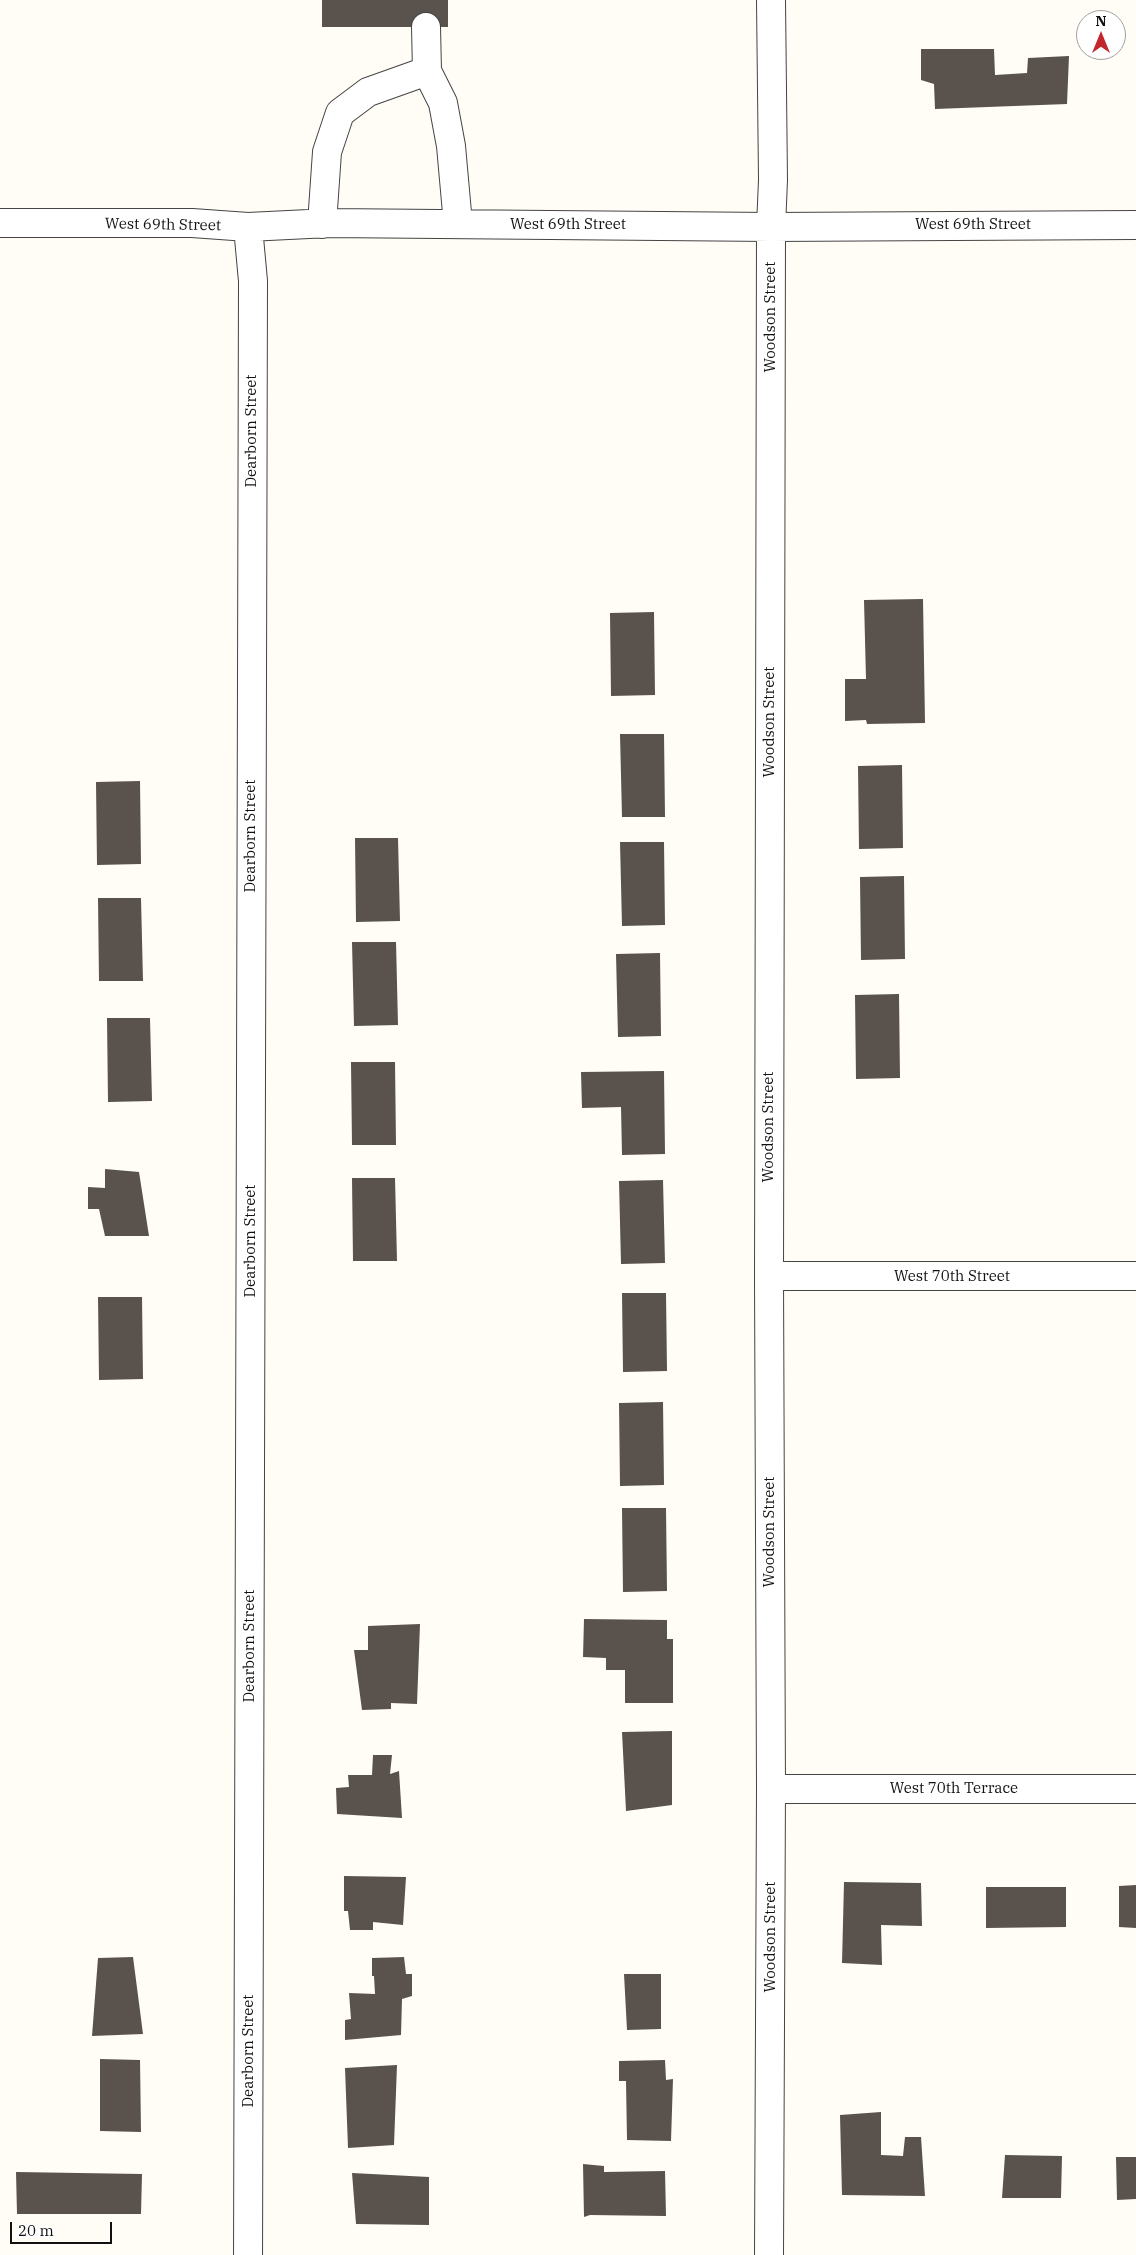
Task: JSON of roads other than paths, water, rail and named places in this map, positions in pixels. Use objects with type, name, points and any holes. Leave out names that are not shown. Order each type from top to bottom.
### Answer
[{"type":"street","name":"Woodson Street","points":[[769,2255],[771,1789],[769,1276],[771,227],[773,180],[771,0]]},
{"type":"street","points":[[426,26],[427,71],[443,103],[451,146],[458,224]]},
{"type":"street","points":[[322,224],[327,152],[340,113],[368,92],[399,83],[427,71]]},
{"type":"street","name":"West 69th Street","points":[[0,223],[192,223],[248,227],[322,224],[771,227],[814,225],[1136,225]]},
{"type":"street","name":"Dearborn Street","points":[[248,227],[252,280],[248,2255]]},
{"type":"street","name":"West 70th Street","points":[[769,1276],[1136,1276]]},
{"type":"street","name":"West 70th Terrace","points":[[771,1789],[1136,1790]]}]
